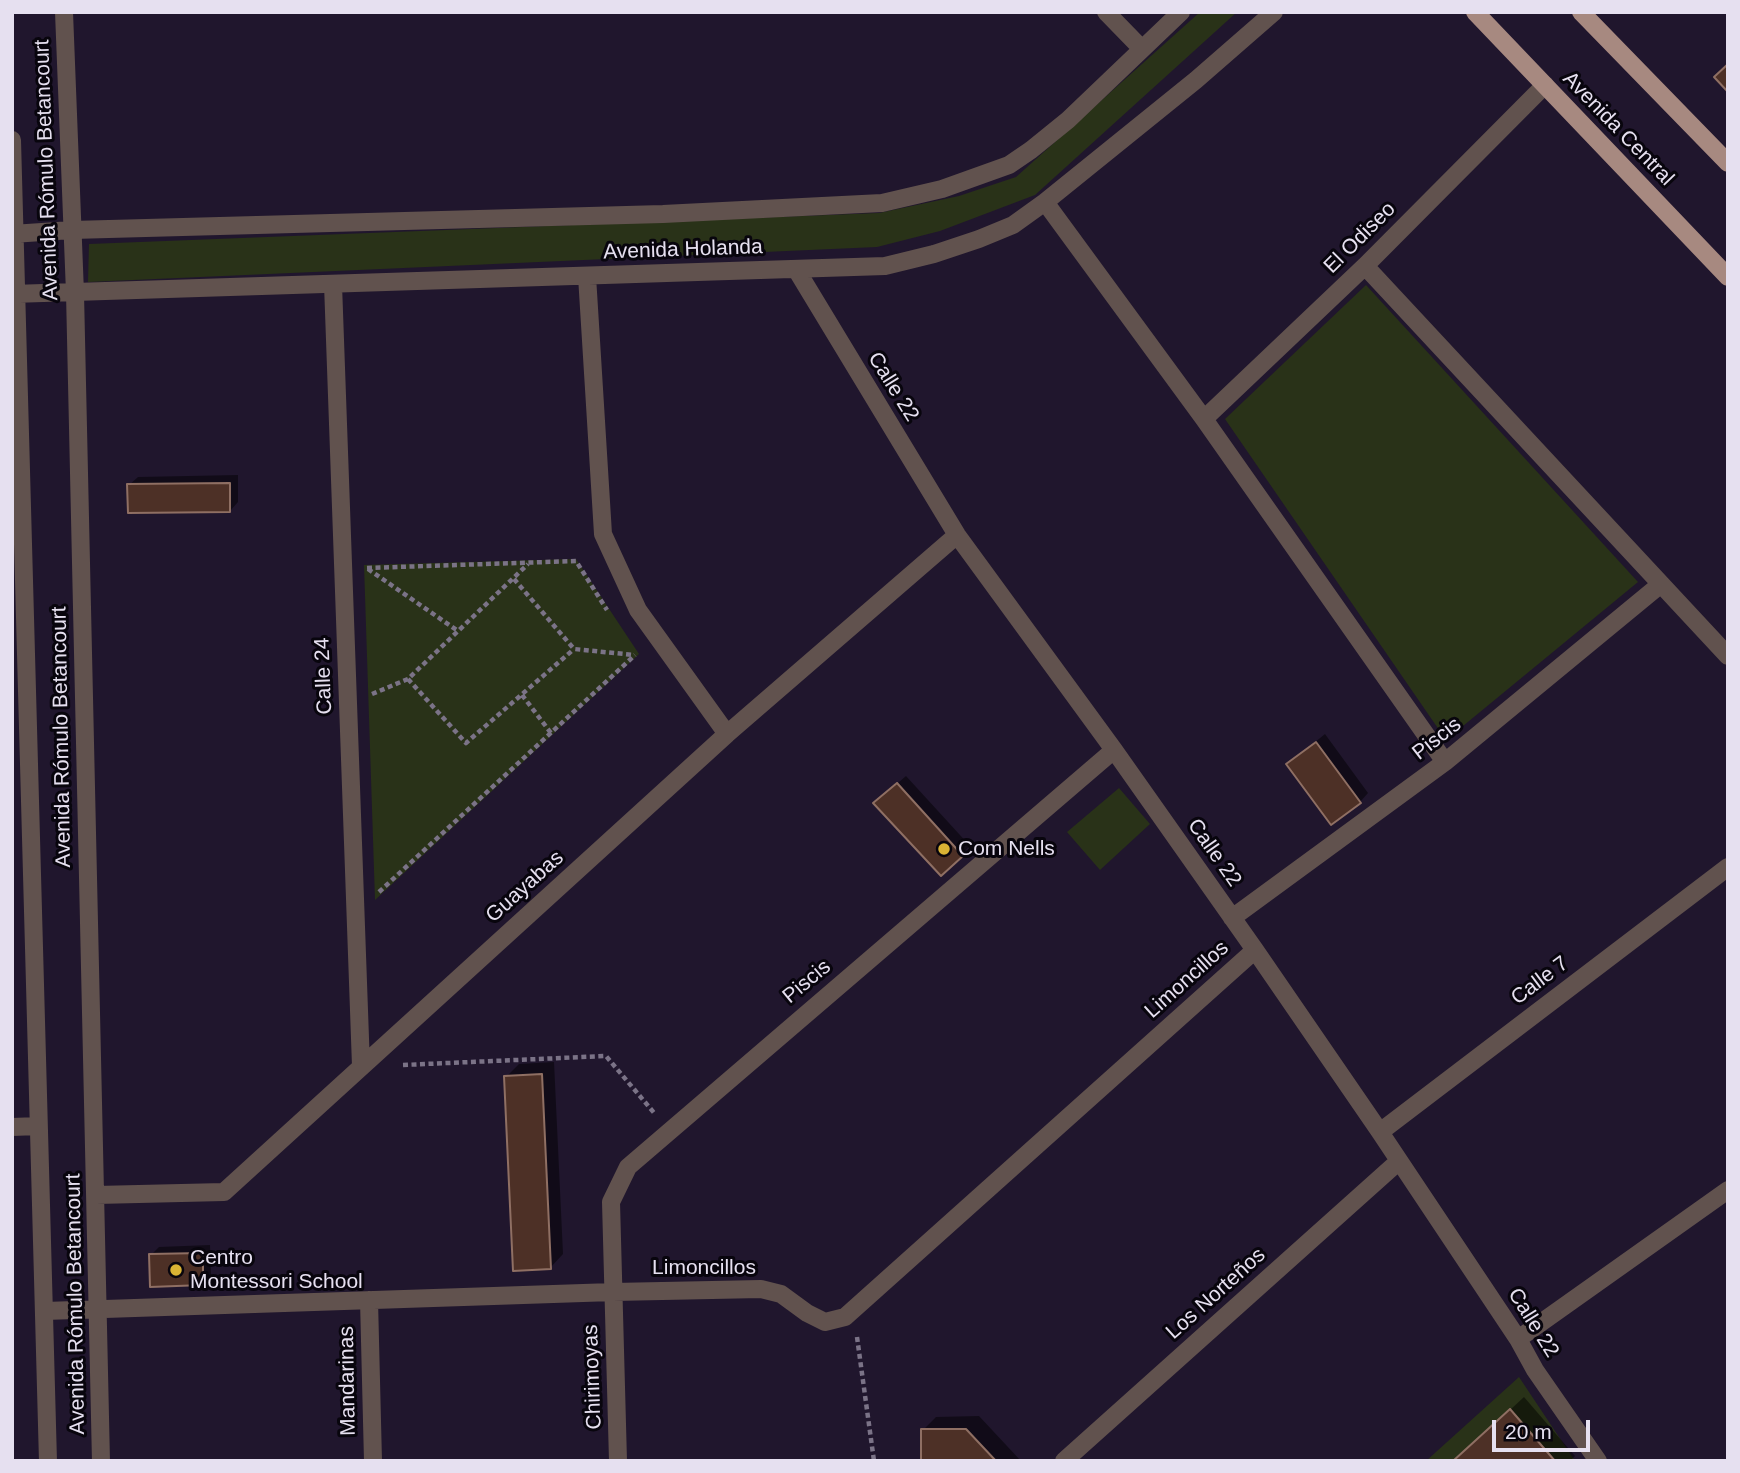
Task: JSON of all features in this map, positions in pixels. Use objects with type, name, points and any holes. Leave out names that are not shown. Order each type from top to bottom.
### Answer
[{"type":"main road","name":"Avenida Central","points":[[1475,12],[1728,276]]},
{"type":"main road","points":[[1581,12],[1728,163]]},
{"type":"street","name":"Avenida Rómulo Betancourt","points":[[64,12],[75,293],[101,1461]]},
{"type":"street","points":[[1106,12],[1142,49]]},
{"type":"street","name":"Avenida Holanda","points":[[14,234],[72,230],[663,214],[882,203],[942,189],[1009,164],[1031,150],[1068,120],[1181,12]]},
{"type":"street","name":"Avenida Holanda","points":[[15,294],[885,266],[934,254],[1013,225],[1196,80],[1274,12]]},
{"type":"street","name":"El Odiseo","points":[[1203,419],[1365,266],[1545,85]]},
{"type":"street","name":"Avenida Rómulo Betancourt","points":[[12,140],[48,1461]]},
{"type":"street","points":[[1045,202],[1203,419],[1445,762]]},
{"type":"street","points":[[1365,266],[1728,656]]},
{"type":"street","name":"Calle 22","points":[[796,269],[957,535],[1114,750],[1255,950],[1380,1132],[1518,1339],[1535,1370],[1598,1461]]},
{"type":"street","points":[[587,276],[603,534],[638,610],[727,734]]},
{"type":"street","name":"Calle 24","points":[[333,284],[361,1066]]},
{"type":"street","name":"Guayabas","points":[[96,1195],[223,1192],[727,734],[957,535]]},
{"type":"street","name":"Piscis","points":[[1232,918],[1445,762],[1661,584]]},
{"type":"street","name":"Piscis","points":[[613,1292],[611,1202],[628,1167],[1114,750]]},
{"type":"street","name":"Calle 7","points":[[1380,1132],[1728,867]]},
{"type":"street","name":"Limoncillos","points":[[45,1311],[761,1289],[781,1294],[825,1322],[845,1317],[1255,950]]},
{"type":"street","points":[[12,1127],[38,1126]]},
{"type":"street","name":"Los Norteños","points":[[1064,1461],[1399,1161]]},
{"type":"street","points":[[1518,1339],[1727,1193]]},
{"type":"street","name":"Chirimoyas","points":[[613,1292],[618,1461]]},
{"type":"street","name":"Mandarinas","points":[[369,1300],[373,1461]]},
{"type":"path","points":[[458,631],[367,568],[576,561],[608,611]]},
{"type":"path","points":[[372,694],[408,680],[528,564]]},
{"type":"path","points":[[514,579],[573,649],[635,655]]},
{"type":"path","points":[[628,644],[635,655]]},
{"type":"path","points":[[408,680],[467,743],[573,649]]},
{"type":"path","points":[[378,893],[635,655]]},
{"type":"path","points":[[522,695],[551,733]]},
{"type":"path","points":[[361,1066],[606,1056],[669,1130]]},
{"type":"path","points":[[853,1309],[874,1461]]},
{"type":"green space","points":[[1200,12],[1237,12],[1035,195],[940,231],[877,247],[88,282],[89,244],[879,213],[959,196],[1016,177]]},
{"type":"green space","points":[[1366,285],[1638,582],[1446,740],[1225,419]]},
{"type":"green space","points":[[576,559],[639,654],[375,900],[364,565]]},
{"type":"green space","points":[[1119,788],[1150,824],[1100,870],[1067,832]]},
{"type":"green space","points":[[1519,1377],[1575,1461],[1426,1461]]},
{"type":"building","points":[[1728,64],[1728,92],[1714,77]]},
{"type":"building","points":[[230,483],[230,512],[128,513],[127,484]]},
{"type":"building","points":[[1316,742],[1361,803],[1331,825],[1286,764]]},
{"type":"building","points":[[897,783],[963,856],[941,876],[873,803]]},
{"type":"building","points":[[542,1074],[551,1269],[513,1271],[504,1076]]},
{"type":"building","name":"Centro Montessori School","points":[[203,1253],[203,1285],[150,1287],[149,1254]]},
{"type":"building","points":[[1510,1409],[1555,1461],[1453,1461]]},
{"type":"building","points":[[921,1429],[966,1429],[996,1461],[921,1461]]},
{"type":"place","name":"Com Nells","points":[[944,849]]},
{"type":"place","name":"Centro Montessori School","points":[[176,1270]]}]
